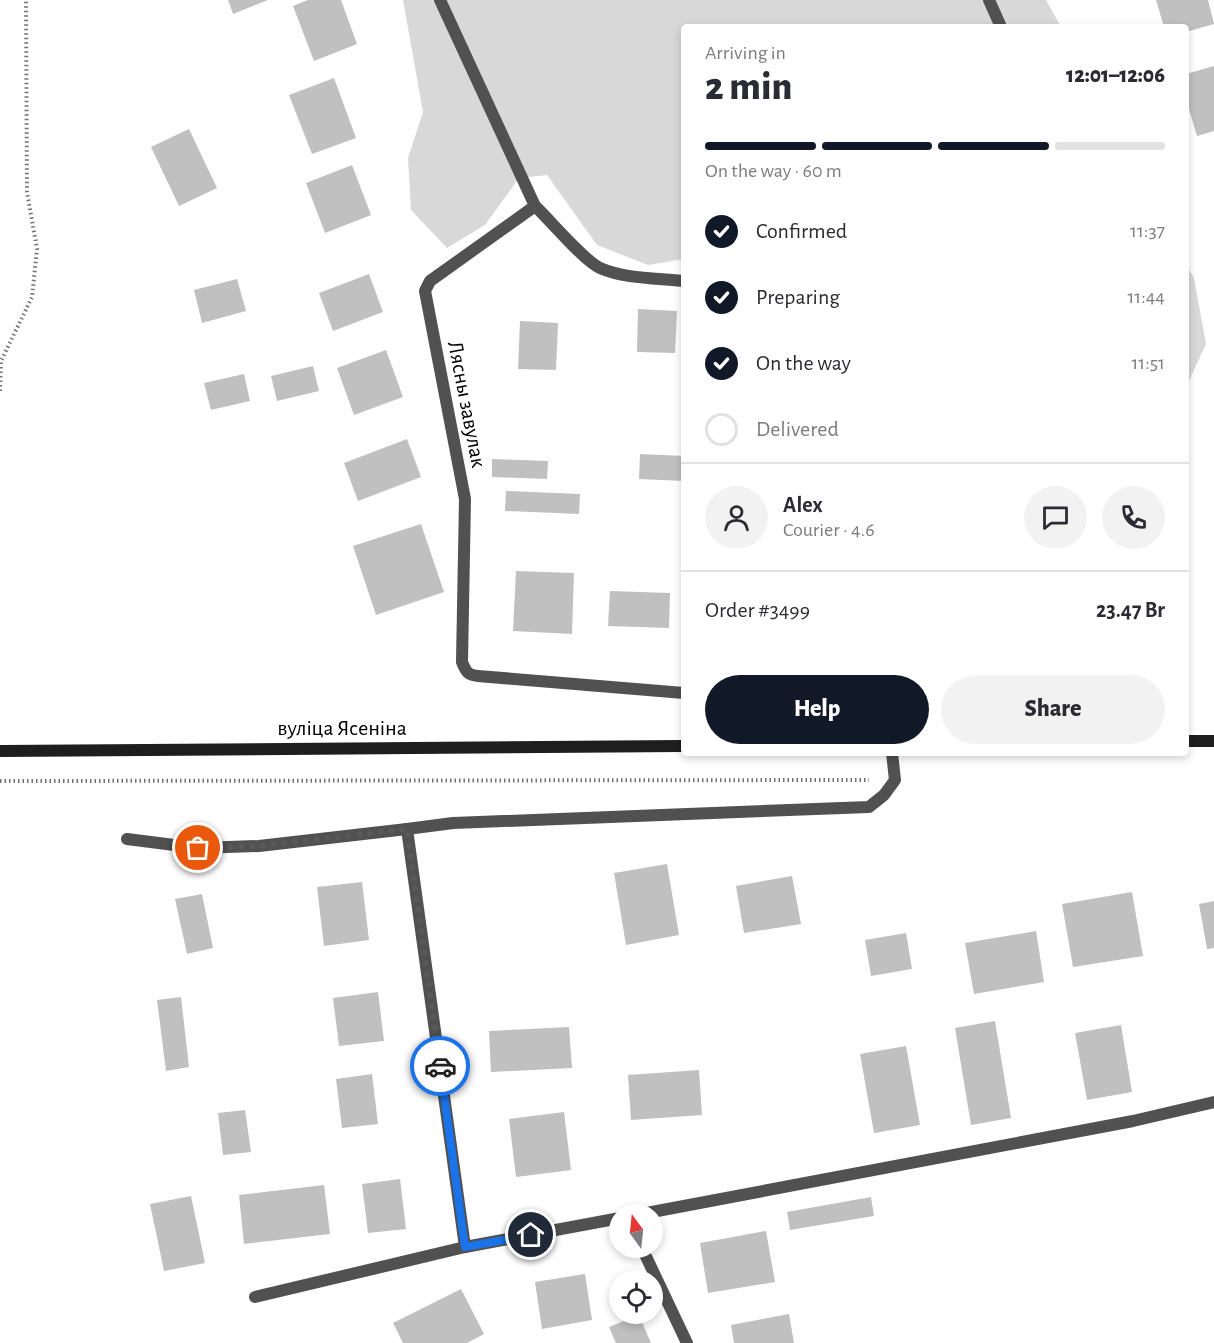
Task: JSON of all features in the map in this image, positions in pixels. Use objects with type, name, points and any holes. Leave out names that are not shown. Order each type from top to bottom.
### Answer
[{"type":"street","points":[[440,0],[535,206],[599,267],[622,274],[681,281]]},
{"type":"street","points":[[989,0],[1000,24]]},
{"type":"street","name":"Лясны завулак","points":[[535,206],[430,281],[425,291],[465,499],[462,662],[465,671],[470,675],[681,693]]},
{"type":"street","points":[[1189,741],[1214,741]]},
{"type":"street","name":"вуліца Ясеніна","points":[[0,751],[681,746]]},
{"type":"street","points":[[127,839],[198,848],[259,846],[453,823],[869,807],[884,795],[895,780],[892,756]]},
{"type":"street","points":[[407,829],[465,1247]]},
{"type":"street","points":[[663,1210],[1133,1121],[1214,1102]]},
{"type":"street","points":[[255,1297],[465,1247],[609,1220]]},
{"type":"street","points":[[647,1258],[687,1343]]},
{"type":"path","points":[[0,391],[1,361],[32,297],[37,249],[27,192],[26,0]]},
{"type":"path","points":[[0,781],[895,780]]},
{"type":"shaded area","points":[[403,0],[1046,0],[1059,24],[681,24],[681,260],[648,265],[597,245],[547,175],[519,178],[485,225],[447,248],[411,210],[408,158],[423,112]]},
{"type":"shaded area","points":[[1189,269],[1194,278],[1206,344],[1189,381]]},
{"type":"building","points":[[228,0],[268,0],[233,14]]},
{"type":"building","points":[[308,0],[341,0],[357,44],[314,61],[293,6]]},
{"type":"building","points":[[1156,0],[1208,0],[1214,24],[1189,31],[1189,24],[1163,24]]},
{"type":"building","points":[[1214,66],[1214,131],[1197,136],[1189,109],[1189,73]]},
{"type":"building","points":[[334,78],[356,138],[312,154],[289,95]]},
{"type":"building","points":[[189,129],[217,188],[179,206],[151,147]]},
{"type":"building","points":[[352,165],[371,215],[325,233],[306,183]]},
{"type":"building","points":[[369,274],[383,312],[333,331],[319,293]]},
{"type":"building","points":[[237,279],[246,311],[202,323],[194,290]]},
{"type":"building","points":[[638,309],[677,311],[675,353],[637,352]]},
{"type":"building","points":[[520,321],[558,323],[556,370],[518,369]]},
{"type":"building","points":[[386,350],[403,397],[354,415],[337,368]]},
{"type":"building","points":[[313,366],[319,391],[277,401],[271,376]]},
{"type":"building","points":[[244,374],[250,401],[211,410],[204,383]]},
{"type":"building","points":[[407,439],[421,477],[358,501],[344,463]]},
{"type":"building","points":[[640,454],[681,456],[681,481],[639,479]]},
{"type":"building","points":[[492,459],[548,461],[547,479],[492,477]]},
{"type":"building","points":[[506,491],[580,494],[579,514],[505,511]]},
{"type":"building","points":[[421,524],[444,592],[376,615],[353,546]]},
{"type":"building","points":[[516,571],[574,573],[572,634],[513,631]]},
{"type":"building","points":[[610,591],[670,593],[669,628],[608,626]]},
{"type":"building","points":[[667,864],[679,935],[626,945],[614,873]]},
{"type":"building","points":[[792,876],[801,924],[744,933],[736,886]]},
{"type":"building","points":[[362,882],[369,940],[324,946],[317,887]]},
{"type":"building","points":[[1132,892],[1143,956],[1073,967],[1062,904]]},
{"type":"building","points":[[202,894],[213,948],[187,954],[175,899]]},
{"type":"building","points":[[1214,901],[1214,948],[1207,949],[1199,904]]},
{"type":"building","points":[[1036,931],[1044,982],[974,994],[965,943]]},
{"type":"building","points":[[906,933],[912,969],[871,976],[865,940]]},
{"type":"building","points":[[378,992],[384,1041],[339,1046],[333,998]]},
{"type":"building","points":[[181,997],[189,1067],[166,1071],[157,1000]]},
{"type":"building","points":[[995,1021],[1011,1118],[971,1125],[955,1028]]},
{"type":"building","points":[[1121,1025],[1132,1092],[1087,1100],[1075,1033]]},
{"type":"building","points":[[569,1027],[572,1068],[491,1072],[489,1031]]},
{"type":"building","points":[[906,1046],[920,1125],[874,1133],[860,1054]]},
{"type":"building","points":[[699,1070],[702,1115],[631,1120],[628,1075]]},
{"type":"building","points":[[372,1074],[378,1124],[342,1128],[336,1079]]},
{"type":"building","points":[[245,1110],[251,1152],[223,1155],[218,1113]]},
{"type":"building","points":[[564,1112],[571,1170],[516,1177],[509,1119]]},
{"type":"building","points":[[400,1179],[406,1229],[368,1233],[362,1184]]},
{"type":"building","points":[[324,1185],[330,1234],[244,1244],[239,1195]]},
{"type":"building","points":[[191,1196],[205,1263],[164,1271],[150,1204]]},
{"type":"building","points":[[871,1197],[874,1216],[790,1230],[787,1212]]},
{"type":"building","points":[[766,1231],[775,1282],[708,1293],[700,1243]]},
{"type":"building","points":[[585,1274],[592,1320],[542,1329],[535,1282]]},
{"type":"building","points":[[461,1289],[484,1334],[467,1343],[403,1343],[393,1323]]},
{"type":"building","points":[[789,1314],[794,1343],[734,1343],[731,1325]]},
{"type":"building","points":[[616,1324],[643,1324],[651,1343],[616,1343],[609,1327]]},
{"type":"way so far","points":[[198,848],[259,846],[407,829],[440,1066]]},
{"type":"route","points":[[440,1066],[465,1247],[531,1235]]}]
